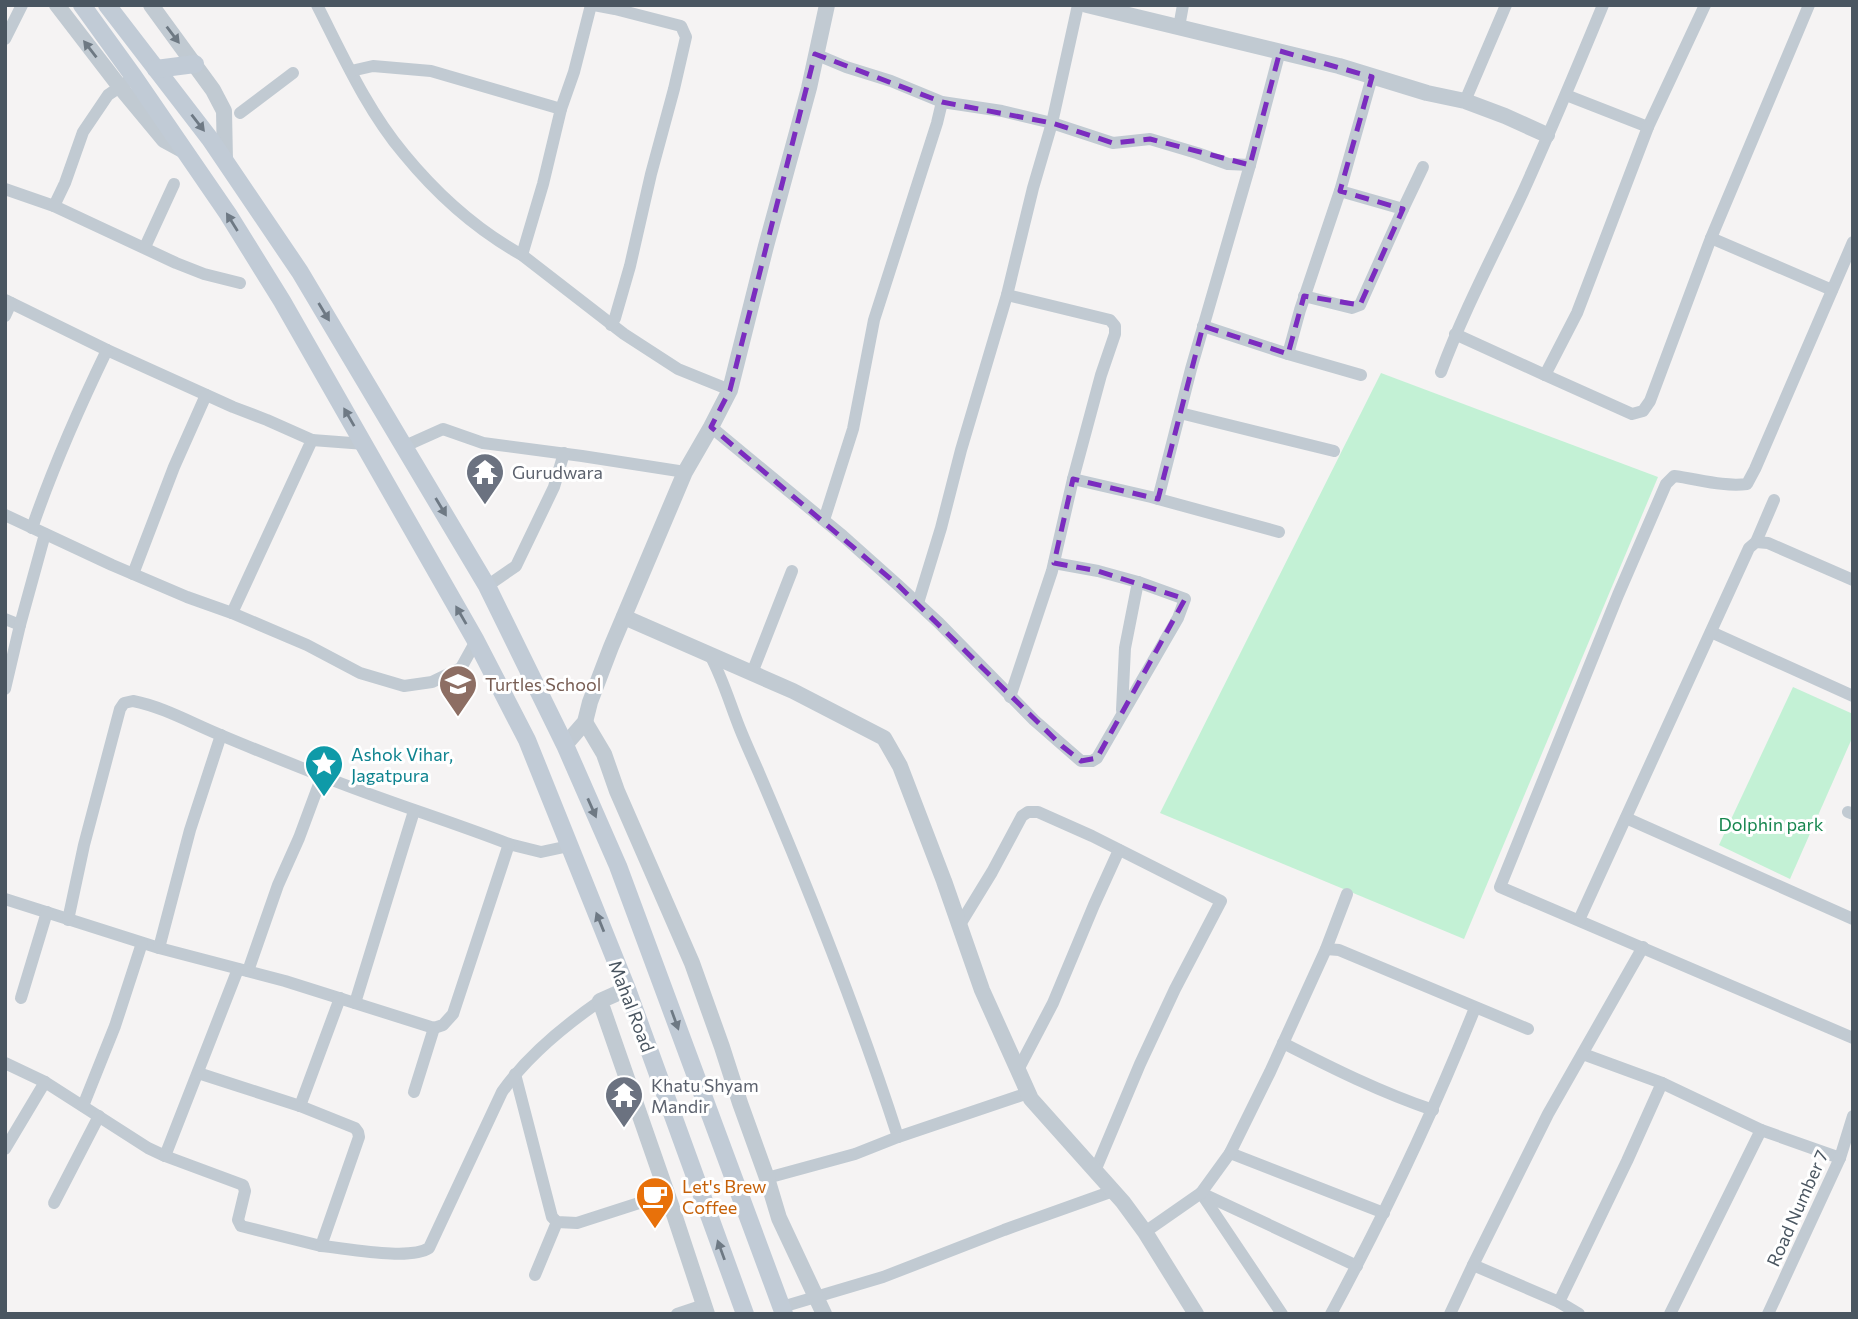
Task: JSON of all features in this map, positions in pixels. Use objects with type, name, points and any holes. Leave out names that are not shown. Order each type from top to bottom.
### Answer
[{"type":"main road","name":"Mahal Road","points":[[82,5],[127,82],[186,152],[271,282],[477,641],[550,792],[626,989],[745,1314]]},
{"type":"main road","name":"Mahal Road","points":[[107,5],[225,161],[300,272],[487,586],[565,746],[618,866],[783,1310]]},
{"type":"main road","points":[[156,69],[195,64]]},
{"type":"street","points":[[5,39],[22,5]]},
{"type":"street","points":[[54,206],[83,132],[108,95],[127,82],[57,5]]},
{"type":"street","points":[[150,5],[195,64],[224,111],[225,161]]},
{"type":"street","points":[[317,5],[373,110],[403,153],[450,203],[611,325],[678,369],[730,390]]},
{"type":"street","points":[[522,255],[561,109],[593,5],[681,26],[686,37],[674,89],[650,174],[629,266],[611,325]]},
{"type":"street","points":[[565,746],[585,722],[590,702],[624,617],[685,472],[730,390],[809,88],[827,5]]},
{"type":"street","points":[[918,603],[1006,295],[1052,123],[1078,5]]},
{"type":"street","points":[[1087,5],[1280,51],[1426,93],[1465,101],[1547,135]]},
{"type":"street","points":[[1179,27],[1183,5]]},
{"type":"street","points":[[1465,101],[1506,5]]},
{"type":"street","points":[[1441,372],[1455,334],[1524,190],[1603,5]]},
{"type":"street","points":[[1545,375],[1577,313],[1648,127],[1705,5]]},
{"type":"street","points":[[1455,334],[1632,414],[1643,411],[1650,401],[1711,238],[1809,5]]},
{"type":"street","points":[[1158,499],[1280,51]]},
{"type":"street","points":[[816,54],[942,102],[1002,111],[1052,123],[1113,144],[1150,139],[1228,164],[1250,165]]},
{"type":"street","points":[[351,71],[373,66],[431,71],[561,109]]},
{"type":"street","points":[[240,113],[293,74]]},
{"type":"street","points":[[1288,354],[1304,296],[1340,191],[1372,77]]},
{"type":"street","points":[[1566,95],[1648,127]]},
{"type":"street","points":[[824,520],[853,429],[874,320],[942,102]]},
{"type":"street","points":[[1304,296],[1352,307],[1360,305],[1423,167]]},
{"type":"street","points":[[145,247],[174,184]]},
{"type":"street","points":[[5,189],[54,206],[176,263],[204,274],[240,283]]},
{"type":"street","points":[[1340,191],[1403,209]]},
{"type":"street","points":[[1711,238],[1832,290]]},
{"type":"street","points":[[1853,242],[1747,484],[1734,486],[1674,476],[1666,484],[1618,595],[1500,887],[1853,1038]]},
{"type":"street","points":[[1006,295],[1110,320],[1115,326],[1115,334],[1073,478],[1054,564],[1010,697]]},
{"type":"street","points":[[5,316],[8,301],[107,350],[312,440],[365,443]]},
{"type":"street","points":[[1203,326],[1361,375]]},
{"type":"street","points":[[32,528],[71,424],[107,350]]},
{"type":"street","points":[[133,574],[174,467],[206,395]]},
{"type":"street","points":[[1180,413],[1334,451]]},
{"type":"street","points":[[711,427],[824,520],[918,603],[1062,746],[1081,761],[1092,761],[1097,758],[1178,618],[1185,599],[1098,571],[1054,564]]},
{"type":"street","points":[[405,446],[443,429],[483,443],[685,472]]},
{"type":"street","points":[[232,613],[312,440]]},
{"type":"street","points":[[487,586],[516,566],[554,487],[564,453]]},
{"type":"street","points":[[1073,478],[1279,532]]},
{"type":"street","points":[[1579,920],[1710,632],[1749,548],[1756,542],[1774,500]]},
{"type":"street","points":[[5,515],[133,574],[307,645],[360,673],[404,686],[432,682],[461,668],[477,641]]},
{"type":"street","points":[[5,689],[46,534]]},
{"type":"street","points":[[1756,542],[1768,543],[1853,580]]},
{"type":"street","points":[[752,673],[792,571]]},
{"type":"street","points":[[1122,714],[1125,648],[1138,582]]},
{"type":"street","points":[[624,617],[793,691],[884,738],[900,766],[982,990],[1028,1093],[1145,1232],[1190,1312]]},
{"type":"street","points":[[5,619],[20,625]]},
{"type":"street","points":[[1710,632],[1853,696]]},
{"type":"street","points":[[710,655],[794,854],[879,1079],[898,1137]]},
{"type":"street","points":[[68,920],[106,757],[124,703],[137,702],[200,724],[220,735],[322,776],[509,844],[541,852],[569,846]]},
{"type":"street","points":[[585,722],[604,754],[617,791],[692,963],[779,1217],[824,1314]]},
{"type":"street","points":[[159,948],[190,830],[220,735]]},
{"type":"street","points":[[165,1156],[299,838],[322,776]]},
{"type":"street","points":[[355,1003],[414,811]]},
{"type":"street","points":[[960,926],[1022,816],[1028,812],[1038,812],[1221,901],[1158,1027],[1095,1171]]},
{"type":"street","points":[[1626,818],[1853,919]]},
{"type":"street","points":[[5,899],[142,943],[340,998],[434,1028],[443,1025],[453,1014],[509,844]]},
{"type":"street","points":[[1018,1070],[1053,1003],[1119,850]]},
{"type":"street","points":[[1145,1232],[1201,1193],[1230,1153],[1326,949],[1347,894]]},
{"type":"street","points":[[21,998],[47,912]]},
{"type":"street","points":[[83,1106],[115,1027],[142,943]]},
{"type":"street","points":[[1450,1314],[1548,1114],[1643,947]]},
{"type":"street","points":[[1326,949],[1339,950],[1528,1029]]},
{"type":"street","points":[[5,1063],[45,1082],[148,1148],[243,1185],[245,1191],[238,1220],[241,1226],[321,1246],[403,1254],[424,1251],[433,1242],[502,1091],[514,1074],[563,1029],[600,1001],[626,989]]},
{"type":"street","points":[[300,1106],[340,998]]},
{"type":"street","points":[[600,1001],[705,1309],[677,1314]]},
{"type":"street","points":[[1331,1314],[1384,1213],[1433,1110],[1475,1008]]},
{"type":"street","points":[[414,1092],[434,1028]]},
{"type":"street","points":[[1283,1043],[1394,1097],[1433,1110]]},
{"type":"street","points":[[1583,1054],[1662,1083],[1761,1130],[1840,1158]]},
{"type":"street","points":[[198,1073],[300,1106],[355,1128],[358,1132],[359,1137],[321,1246]]},
{"type":"street","points":[[514,1074],[552,1217],[557,1222],[577,1223],[667,1194]]},
{"type":"street","points":[[5,1149],[45,1082]]},
{"type":"street","points":[[1559,1302],[1662,1083]]},
{"type":"street","points":[[767,1178],[855,1154],[1028,1093]]},
{"type":"street","points":[[54,1203],[99,1116]]},
{"type":"street","name":"Road Number 7","points":[[1768,1314],[1840,1158],[1853,1116]]},
{"type":"street","points":[[1670,1314],[1761,1130]]},
{"type":"street","points":[[1230,1153],[1384,1213]]},
{"type":"street","points":[[783,1310],[883,1277],[1113,1191]]},
{"type":"street","points":[[1201,1193],[1357,1266]]},
{"type":"street","points":[[1201,1193],[1282,1314]]},
{"type":"street","points":[[535,1275],[557,1222]]},
{"type":"street","points":[[1473,1265],[1559,1302],[1579,1314]]},
{"type":"highlighted area","points":[[1280,51],[1372,77],[1340,191],[1403,209],[1360,305],[1304,296],[1288,354],[1203,326],[1158,499],[1073,479],[1054,563],[1098,571],[1185,599],[1097,758],[1081,761],[1062,746],[899,586],[711,427],[730,390],[815,54],[942,102],[1052,123],[1113,143],[1150,139],[1250,165]]},
{"type":"green space","points":[[1381,373],[1658,477],[1464,939],[1160,813]]},
{"type":"green space","name":"Dolphin park","points":[[1793,687],[1853,714],[1853,736],[1790,879],[1719,845]]},
{"type":"place","name":"Gurudwara","points":[[485,506]]},
{"type":"place","name":"Turtles School","points":[[458,718]]},
{"type":"place","name":"Ashok Vihar, Jagatpura","points":[[324,798]]},
{"type":"place","name":"Khatu Shyam Mandir","points":[[624,1129]]},
{"type":"place","name":"Let's Brew Coffee","points":[[655,1230]]}]
